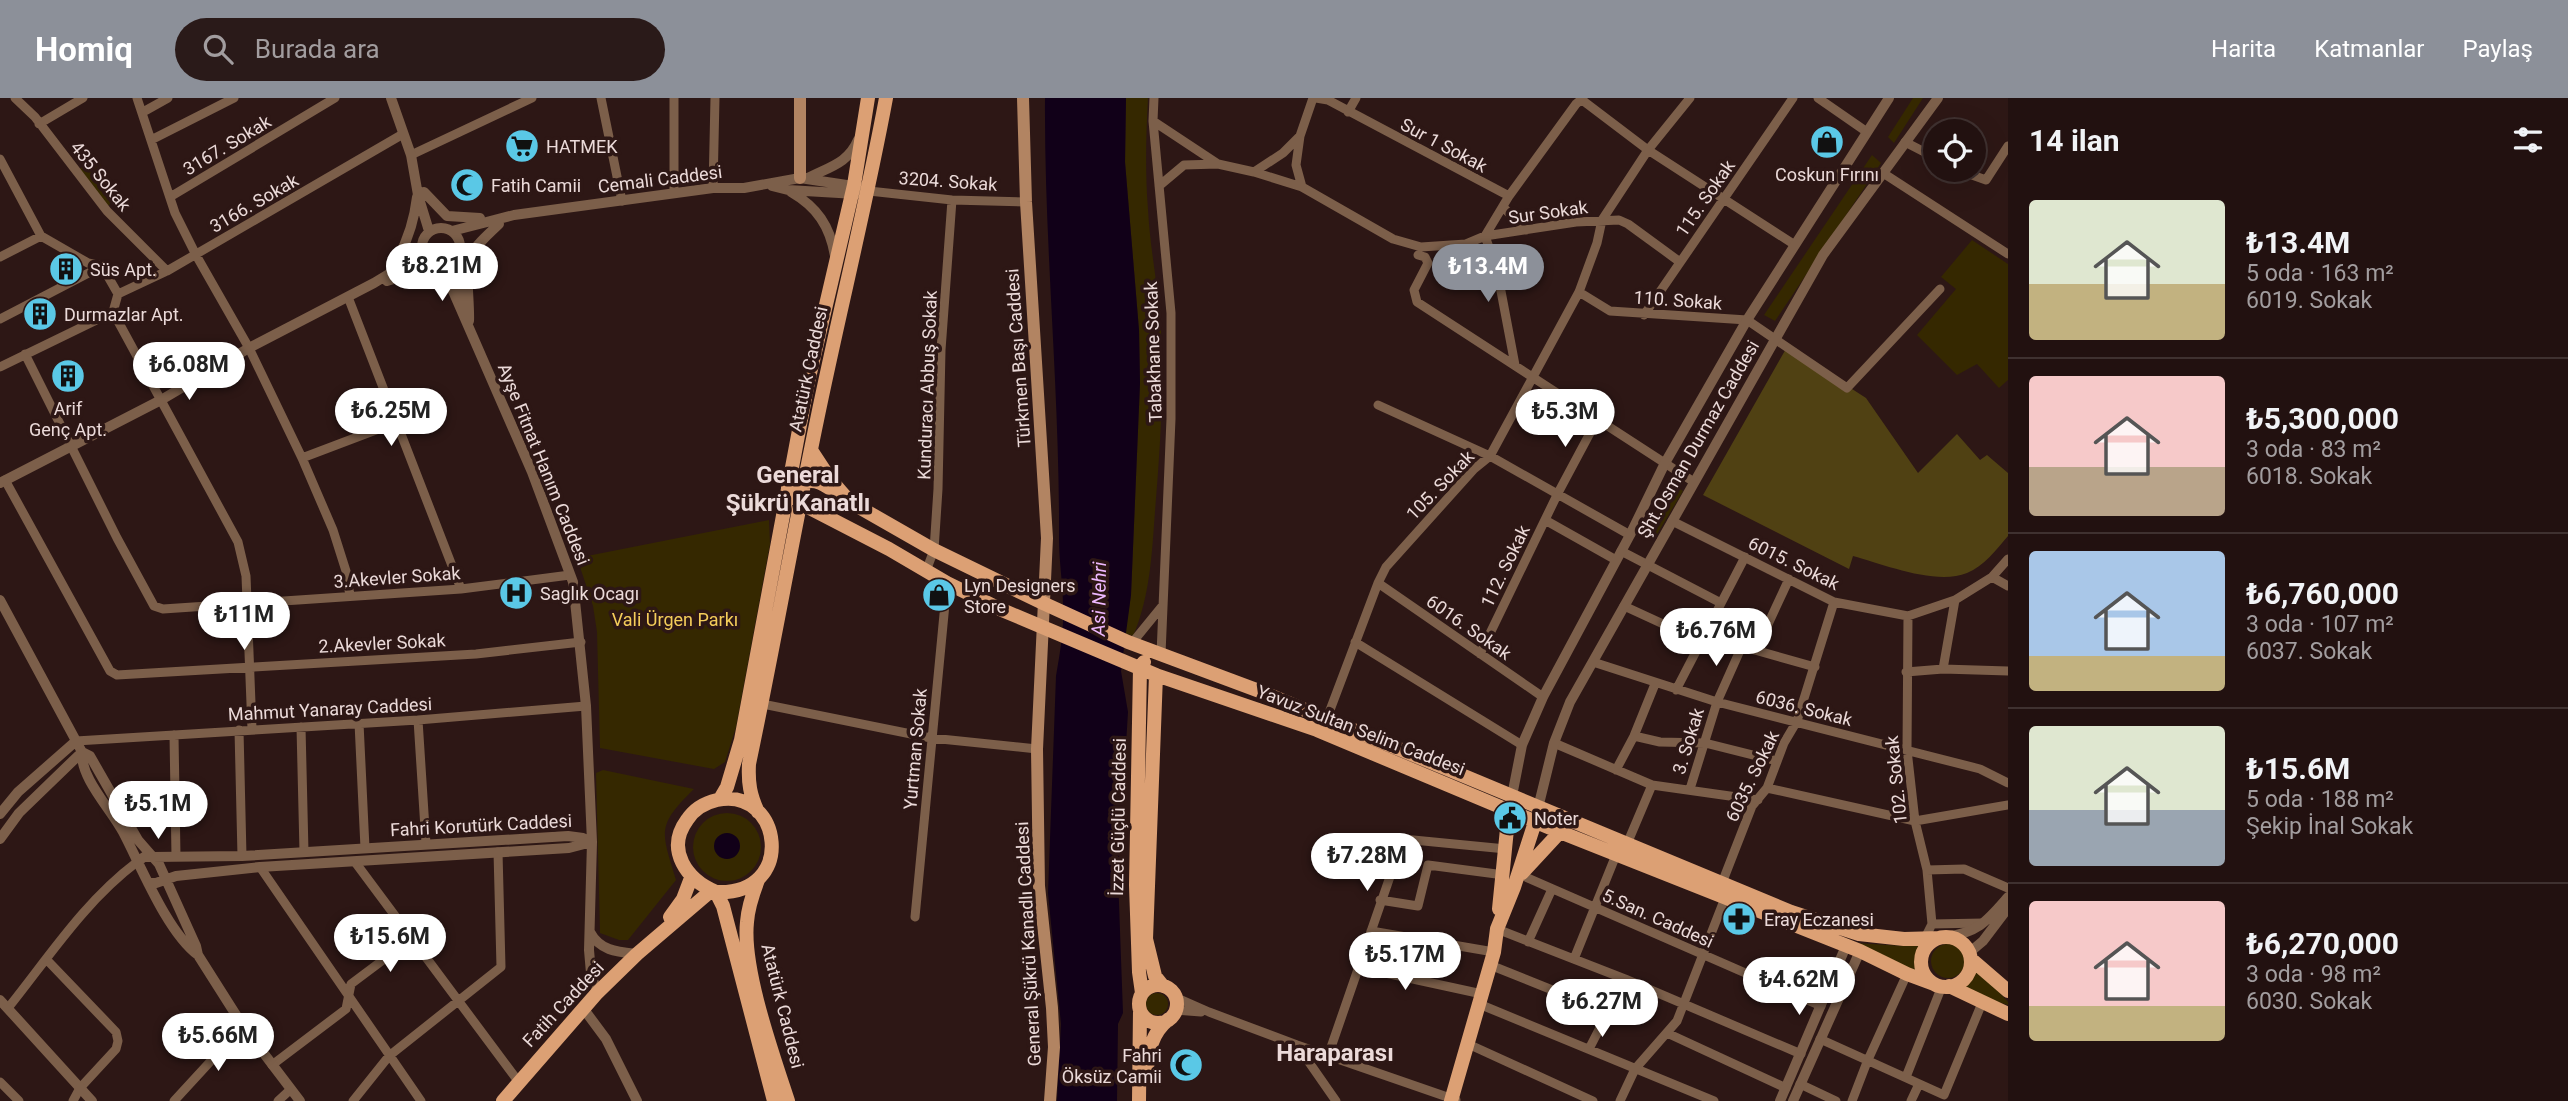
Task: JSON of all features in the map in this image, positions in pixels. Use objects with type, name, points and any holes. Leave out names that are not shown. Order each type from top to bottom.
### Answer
[{"type":"main road","points":[[800,98],[803,178]]},
{"type":"main road","name":"Atatürk Caddesi","points":[[720,799],[727,788],[741,740],[808,382],[852,190],[869,98]]},
{"type":"main road","name":"Atatürk Caddesi","points":[[788,1101],[761,1013],[748,948],[747,920],[758,880],[767,868],[772,853],[772,838],[767,824],[751,796],[748,782],[749,764],[800,503],[838,319],[869,191],[886,98]]},
{"type":"main road","name":"Türkmen Başı Caddesi","points":[[1023,98],[1026,202],[1047,538],[1049,618]]},
{"type":"main road","name":"Yavuz Sultan Selim Caddesi","points":[[811,450],[830,479],[850,502],[1135,666],[1317,730],[1510,803]]},
{"type":"main road","points":[[788,487],[805,480],[815,480],[850,502]]},
{"type":"main road","name":"Yavuz Sultan Selim Caddesi","points":[[788,487],[800,503],[889,549],[947,583],[1161,653],[1327,718],[1536,815],[1723,890],[1907,974],[1942,985],[2008,1014]]},
{"type":"main road","name":"General Şükrü Kanadlı Caddesi","points":[[1049,618],[1037,749],[1039,886],[1054,1047],[1050,1101]]},
{"type":"main road","points":[[1135,666],[1161,653]]},
{"type":"main road","name":"İzzet Güçlü Caddesi","points":[[1135,666],[1136,885],[1142,993],[1141,1101]]},
{"type":"main road","name":"İzzet Güçlü Caddesi","points":[[1141,1101],[1151,1042],[1158,1027],[1173,1009],[1172,992],[1155,976],[1146,939],[1156,675]]},
{"type":"main road","points":[[758,812],[734,799],[720,799],[699,807],[684,823],[679,837],[683,866],[691,878],[702,886],[714,891],[738,890],[758,880]]},
{"type":"main road","points":[[1453,1100],[1492,959],[1504,875],[1510,803]]},
{"type":"main road","points":[[1497,929],[1517,881],[1536,815]]},
{"type":"main road","name":"Yavuz Sultan Selim Caddesi","points":[[1536,815],[1560,832],[1622,850]]},
{"type":"main road","points":[[1517,881],[1560,832]]},
{"type":"main road","name":"Fatih Caddesi","points":[[655,938],[678,906],[691,878]]},
{"type":"main road","name":"Yavuz Sultan Selim Caddesi","points":[[1723,890],[1859,934],[1904,939],[1936,938]]},
{"type":"main road","name":"Atatürk Caddesi","points":[[714,891],[728,926],[774,1101]]},
{"type":"main road","name":"Fatih Caddesi","points":[[503,1101],[597,993],[655,938],[714,891]]},
{"type":"main road","points":[[1970,956],[1966,977],[1955,985],[1942,985],[1923,971],[1922,955],[1931,942],[1936,938],[1959,940],[1970,956],[2008,991]]},
{"type":"main road","points":[[1142,993],[1151,986],[1163,986]]},
{"type":"main road","points":[[1140,1010],[1152,1022],[1164,1021],[1173,1009]]},
{"type":"street","name":"435 Sokak","points":[[15,98],[40,124],[107,211],[167,271]]},
{"type":"street","points":[[40,124],[83,98]]},
{"type":"street","points":[[137,98],[175,213],[249,348],[302,458],[332,530],[346,572],[350,596]]},
{"type":"street","points":[[143,112],[168,98]]},
{"type":"street","points":[[151,140],[234,98]]},
{"type":"street","name":"3167. Sokak","points":[[170,197],[335,98]]},
{"type":"street","name":"Ayşe Fitnat Hanım Caddesi","points":[[391,98],[411,155],[429,231]]},
{"type":"street","points":[[411,155],[532,98]]},
{"type":"street","points":[[601,98],[622,201]]},
{"type":"street","points":[[674,98],[674,192]]},
{"type":"street","points":[[713,188],[715,98]]},
{"type":"street","name":"Tabakhane Sokak","points":[[1154,98],[1153,121],[1171,326],[1171,419],[1161,653]]},
{"type":"street","points":[[1302,187],[1296,165],[1300,135],[1314,98]]},
{"type":"street","name":"Sur 1 Sokak","points":[[1314,98],[1328,100],[1509,196]]},
{"type":"street","points":[[1348,112],[1356,98]]},
{"type":"street","points":[[1567,98],[1580,101],[1648,150],[1795,245]]},
{"type":"street","name":"105. Sokak","points":[[1327,718],[1386,567],[1474,469],[1490,456],[1579,292],[1597,243],[1602,220],[1648,150],[1690,98]]},
{"type":"street","name":"115. Sokak","points":[[1644,315],[1793,98]]},
{"type":"street","points":[[1818,98],[1867,132]]},
{"type":"street","name":"Şht.Osman Durmaz Caddesi","points":[[1510,803],[1522,745],[1543,697],[1665,464],[1746,320],[1889,98]]},
{"type":"street","name":"Şht.Osman Durmaz Caddesi","points":[[1536,815],[1554,743],[1570,702],[1592,662],[1823,255],[1938,98]]},
{"type":"street","points":[[1515,365],[1497,270],[1485,236],[1509,196],[1580,101]]},
{"type":"street","name":"Sur Sokak","points":[[1153,121],[1218,164]]},
{"type":"street","name":"3166. Sokak","points":[[118,294],[196,255],[403,134]]},
{"type":"street","name":"Cemali Caddesi","points":[[447,229],[500,221],[514,215],[674,192],[744,188],[803,178],[839,164],[849,157],[861,134]]},
{"type":"street","points":[[1254,172],[1283,153],[1300,135]]},
{"type":"street","points":[[1905,142],[1923,151]]},
{"type":"street","points":[[1986,180],[2008,146]]},
{"type":"street","points":[[1,163],[41,236],[88,262],[102,266],[118,294],[113,312],[238,542],[246,576],[252,729]]},
{"type":"street","name":"Sur Sokak","points":[[1158,186],[1184,166],[1218,164],[1254,172],[1302,187],[1394,239],[1421,247],[1466,244],[1485,236],[1619,220],[1680,262]]},
{"type":"street","points":[[1883,173],[2008,254]]},
{"type":"street","name":"Cemali Caddesi","points":[[803,178],[852,190]]},
{"type":"street","name":"Cemali Caddesi","points":[[768,185],[788,190],[869,191]]},
{"type":"street","name":"Cemali Caddesi","points":[[788,190],[811,205],[820,215],[833,243],[836,263]]},
{"type":"street","name":"3204. Sokak","points":[[869,191],[952,200],[1026,202]]},
{"type":"street","points":[[387,275],[404,248],[421,193],[447,216],[500,221]]},
{"type":"street","name":"Ayşe Fitnat Hanım Caddesi","points":[[421,193],[447,229],[459,240],[458,255],[470,323]]},
{"type":"street","name":"Kunduracı Abbuş Sokak","points":[[926,571],[934,550],[941,350],[952,200]]},
{"type":"street","points":[[1503,207],[1526,230]]},
{"type":"street","points":[[470,323],[467,270],[469,259],[500,221]]},
{"type":"street","name":"Cemali Caddesi","points":[[458,255],[500,221]]},
{"type":"street","points":[[3,482],[161,400],[249,348],[362,290],[422,249],[422,242],[429,231],[447,229]]},
{"type":"street","points":[[0,257],[41,236]]},
{"type":"street","name":"Ayşe Fitnat Hanım Caddesi","points":[[422,249],[427,260],[440,266],[470,323],[532,472],[570,575],[581,642],[586,706],[592,842],[590,962],[597,993]]},
{"type":"street","points":[[362,290],[440,266],[458,255]]},
{"type":"street","points":[[1418,255],[1425,257],[1428,263],[1414,290],[1417,302],[1694,482]]},
{"type":"street","points":[[0,319],[102,266]]},
{"type":"street","name":"110. Sokak","points":[[1579,292],[1610,311],[1746,320],[1847,388],[1940,289]]},
{"type":"street","points":[[348,297],[461,589]]},
{"type":"street","points":[[0,367],[113,312]]},
{"type":"street","points":[[25,354],[72,446]]},
{"type":"street","points":[[1378,404],[1490,456],[1630,535]]},
{"type":"street","name":"112. Sokak","points":[[1480,654],[1558,493],[1597,420]]},
{"type":"street","points":[[302,458],[397,422]]},
{"type":"street","name":"3.Akevler Sokak","points":[[72,446],[154,606],[163,609],[461,589],[570,575]]},
{"type":"street","name":"2.Akevler Sokak","points":[[3,482],[110,671],[117,676],[476,653],[581,642]]},
{"type":"street","points":[[1545,520],[1618,555],[1647,565],[1721,603]]},
{"type":"street","name":"6015. Sokak","points":[[1672,521],[1834,602],[1908,616]]},
{"type":"street","points":[[1676,690],[1745,557]]},
{"type":"street","points":[[1908,616],[1955,600],[1992,578],[2008,559]]},
{"type":"street","points":[[1992,578],[2008,586]]},
{"type":"street","points":[[1756,650],[1789,579]]},
{"type":"street","name":"Yurtman Sokak","points":[[915,917],[947,583]]},
{"type":"street","name":"6016. Sokak","points":[[1378,583],[1543,697]]},
{"type":"street","points":[[0,600],[82,752],[84,767],[122,831],[148,883],[178,934],[198,955]]},
{"type":"street","points":[[1943,669],[1955,600]]},
{"type":"street","name":"6035. Sokak","points":[[1620,1101],[1635,1069],[1677,1021],[1752,806],[1767,788],[1784,743],[1797,721],[1834,602]]},
{"type":"street","points":[[1130,643],[1163,605]]},
{"type":"street","points":[[1624,606],[1700,641]]},
{"type":"street","name":"102. Sokak","points":[[1908,616],[1907,750],[1915,821],[1927,870],[1932,924]]},
{"type":"street","points":[[1707,632],[1742,646],[1815,667]]},
{"type":"street","points":[[1356,642],[1522,745]]},
{"type":"street","name":"3. Sokak","points":[[1690,789],[1717,702],[1742,646]]},
{"type":"street","name":"6036. Sokak","points":[[1592,662],[1717,702],[1980,769],[2008,783]]},
{"type":"street","points":[[1906,672],[1943,669],[2008,671]]},
{"type":"street","points":[[1615,770],[1634,736],[1655,684]]},
{"type":"street","points":[[762,704],[931,738],[1037,749]]},
{"type":"street","name":"Mahmut Yanaray Caddesi","points":[[76,741],[418,720],[586,706]]},
{"type":"street","points":[[418,720],[426,844]]},
{"type":"street","points":[[359,723],[365,848]]},
{"type":"street","points":[[302,727],[304,852]]},
{"type":"street","points":[[239,730],[242,856]]},
{"type":"street","points":[[174,735],[176,856]]},
{"type":"street","points":[[1634,736],[1660,742],[1705,743],[1777,761]]},
{"type":"street","points":[[0,814],[18,792],[76,741]]},
{"type":"street","points":[[1554,743],[1652,785],[1758,800]]},
{"type":"street","points":[[0,839],[19,813],[82,752]]},
{"type":"street","points":[[82,752],[90,756],[138,841],[159,864],[198,955],[243,1026],[300,1101]]},
{"type":"street","points":[[1574,959],[1652,785]]},
{"type":"street","points":[[1767,788],[1915,821],[2008,805]]},
{"type":"street","name":"Fahri Korutürk Caddesi","points":[[137,862],[144,857],[242,856],[568,836],[592,842]]},
{"type":"street","points":[[1328,1056],[1403,839],[1506,849]]},
{"type":"street","name":"Fahri Korutürk Caddesi","points":[[148,883],[176,876],[260,867],[569,848],[592,842]]},
{"type":"street","points":[[353,1101],[390,1056],[501,967],[498,852]]},
{"type":"street","points":[[92,1101],[4,1004],[47,960],[74,922],[97,896],[137,862]]},
{"type":"street","points":[[355,862],[518,1081]]},
{"type":"street","points":[[1380,900],[1418,906],[1428,865],[1504,875]]},
{"type":"street","points":[[260,867],[421,1101]]},
{"type":"street","points":[[1927,870],[1964,869],[2008,888]]},
{"type":"street","name":"5.San. Caddesi","points":[[1517,881],[1552,889],[1821,1006]]},
{"type":"street","points":[[1528,942],[1552,889]]},
{"type":"street","points":[[1985,923],[1932,924],[1936,938],[1971,932],[1985,923],[2008,897]]},
{"type":"street","points":[[1970,956],[2008,908]]},
{"type":"street","points":[[1497,929],[1625,979],[1801,1054]]},
{"type":"street","points":[[1371,931],[1492,959],[1607,1012]]},
{"type":"street","points":[[590,932],[595,941],[604,948],[637,954]]},
{"type":"street","points":[[272,1065],[346,1009],[351,984],[411,939]]},
{"type":"street","points":[[1780,1101],[1846,946]]},
{"type":"street","points":[[1793,1101],[1860,951]]},
{"type":"street","points":[[1362,959],[1367,969],[1480,999],[1589,1049],[1714,1101]]},
{"type":"street","points":[[47,960],[116,1032],[118,1041],[116,1049],[80,1088],[73,1101]]},
{"type":"street","points":[[1852,1101],[1907,974]]},
{"type":"street","points":[[1589,1049],[1625,979]]},
{"type":"street","points":[[1906,1077],[1942,985]]},
{"type":"street","points":[[1820,1039],[1944,1095],[1982,1003]]},
{"type":"street","points":[[583,1008],[606,1040],[637,1101]]},
{"type":"street","points":[[1173,1009],[1209,1012],[1453,1100]]},
{"type":"street","points":[[174,1101],[243,1026]]},
{"type":"street","points":[[1667,1033],[1786,1088]]},
{"type":"street","points":[[1297,1045],[1336,1101]]},
{"type":"street","points":[[1468,1045],[1593,1101]]},
{"type":"street","points":[[0,1082],[19,1101]]},
{"type":"street","points":[[1800,1084],[1836,1101]]},
{"type":"street","points":[[1911,1101],[1919,1084]]},
{"type":"street","points":[[278,1101],[291,1089]]},
{"type":"green space","points":[[1126,98],[1148,98],[1147,195],[1162,353],[1160,444],[1151,559],[1147,590],[1133,636],[1125,633],[1131,595],[1140,383],[1139,330],[1125,162]]},
{"type":"green space","points":[[1913,98],[1923,98],[1894,143],[1888,137]]},
{"type":"green space","points":[[96,155],[116,198],[108,206],[77,171]]},
{"type":"green space","points":[[1872,155],[1881,163],[1775,321],[1764,315]]},
{"type":"green space","points":[[1972,240],[2008,264],[2008,380],[1999,388],[1977,364],[1957,375],[1917,335],[1956,289],[1941,277]]},
{"type":"green space","points":[[1668,481],[1683,491],[1656,536],[1642,531]]},
{"type":"green space","name":"Vali Ürgen Parkı","points":[[769,520],[770,544],[736,727],[725,762],[714,769],[600,748],[597,632],[593,606],[577,558]]},
{"type":"green space","points":[[603,770],[694,789],[673,812],[665,831],[667,851],[676,880],[628,940],[619,940],[600,933],[596,773]]},
{"type":"green space","points":[[727,813],[740,816],[751,823],[758,834],[761,847],[758,860],[751,871],[740,878],[727,881],[714,878],[703,871],[696,860],[693,847],[696,834],[703,823],[714,816]]},
{"type":"green space","points":[[1838,942],[1905,946],[1922,943],[1918,966],[1920,974]]},
{"type":"green space","points":[[1948,944],[1960,949],[1965,961],[1960,973],[1948,978],[1936,973],[1931,961],[1936,949]]},
{"type":"green space","points":[[1977,967],[2008,1005],[1958,990],[1968,983]]},
{"type":"green space","points":[[1157,993],[1165,996],[1168,1004],[1165,1012],[1157,1015],[1149,1012],[1146,1004],[1149,996]]},
{"type":"shaded area","points":[[1787,347],[1866,398],[1918,473],[1957,434],[1980,460],[1987,455],[2008,473],[2008,536],[1989,557],[1973,570],[1954,576],[1925,575],[1853,556],[1849,569],[1703,495]]},
{"type":"water","name":"Asi Nehri","points":[[1045,98],[1126,98],[1125,162],[1139,330],[1140,383],[1131,595],[1121,671],[1128,712],[1118,876],[1123,1013],[1118,1024],[1117,1101],[1057,1101],[1061,1024],[1048,893],[1056,676],[1063,616]]},
{"type":"water","points":[[727,833],[736,837],[740,846],[736,855],[727,859],[718,855],[714,846],[718,837]]},
{"type":"place","name":"Coskun Fırını","points":[[1827,142]]},
{"type":"place","name":"HATMEK","points":[[522,146]]},
{"type":"place","name":"Fatih Camii","points":[[467,185]]},
{"type":"place","name":"Süs Apt.","points":[[66,269]]},
{"type":"place","name":"Durmazlar Apt.","points":[[40,314]]},
{"type":"place","name":"Arif Genç Apt.","points":[[68,376]]},
{"type":"place","name":"Saglık Ocagı","points":[[516,593]]},
{"type":"place","name":"Lyn Designers Store","points":[[939,595]]},
{"type":"place","name":"Noter","points":[[1510,818]]},
{"type":"place","name":"Eray Eczanesi","points":[[1739,919]]},
{"type":"place","name":"Fahri Öksüz Camii","points":[[1186,1065]]},
{"type":"district","name":"General Şükrü Kanatlı","points":[[798,489]]},
{"type":"district","name":"Haraparası","points":[[1335,1053]]}]
